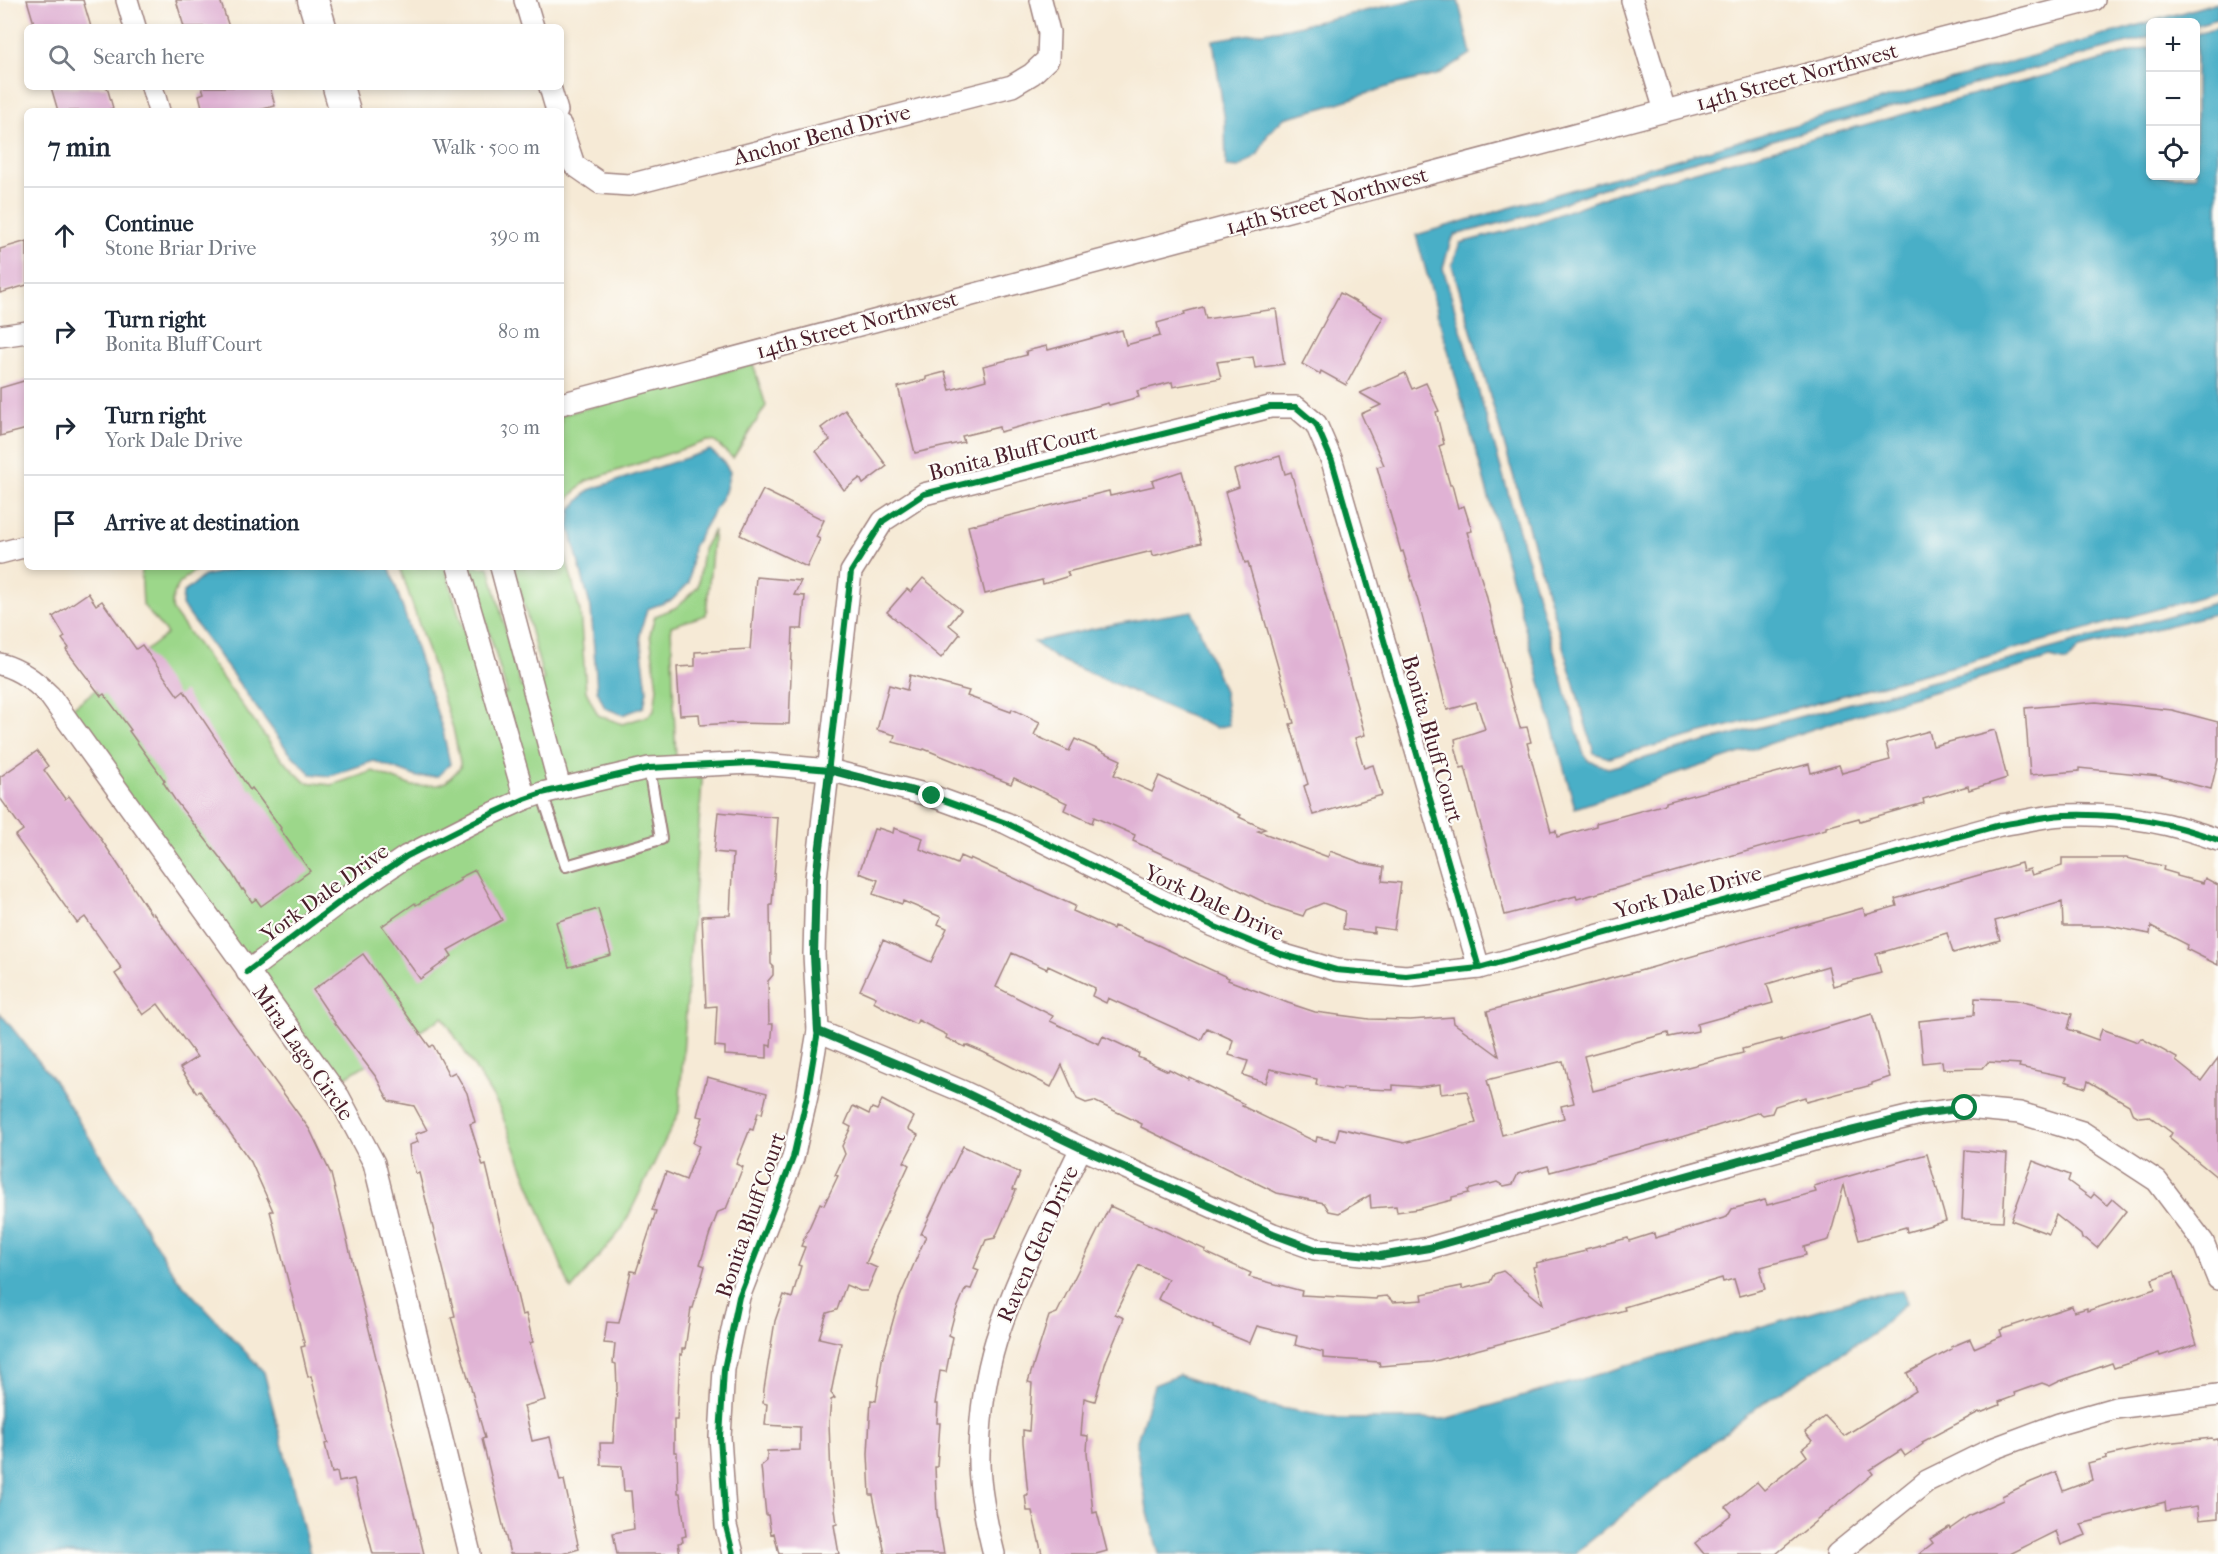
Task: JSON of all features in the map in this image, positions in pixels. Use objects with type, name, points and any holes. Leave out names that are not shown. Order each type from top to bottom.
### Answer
[{"type":"street","points":[[128,0],[134,24]]},
{"type":"street","points":[[313,0],[320,24]]},
{"type":"street","points":[[525,0],[532,24]]},
{"type":"street","name":"Anchor Bend Drive","points":[[564,135],[574,165],[600,183],[629,185],[1012,86],[1032,74],[1048,59],[1049,32],[1041,0]]},
{"type":"street","points":[[1632,0],[1665,111]]},
{"type":"street","name":"14th Street Northwest","points":[[564,403],[1665,111],[2094,0]]},
{"type":"street","points":[[153,90],[158,108]]},
{"type":"street","points":[[339,90],[344,108]]},
{"type":"street","points":[[551,90],[556,108]]},
{"type":"street","points":[[0,336],[24,332]]},
{"type":"street","name":"Bonita Bluff Court","points":[[733,1554],[726,1526],[720,1437],[724,1369],[739,1297],[793,1158],[807,1096],[818,1031],[814,954],[816,878],[851,572],[883,521],[924,494],[1270,407],[1296,407],[1316,424],[1332,461],[1479,968]]},
{"type":"street","points":[[0,553],[24,547]]},
{"type":"street","points":[[459,570],[542,793]]},
{"type":"street","points":[[502,570],[542,793]]},
{"type":"street","name":"Mira Lago Circle","points":[[0,664],[32,679],[50,696],[339,1098],[374,1163],[470,1554]]},
{"type":"street","name":"York Dale Drive","points":[[247,972],[341,901],[407,856],[542,793],[649,768],[751,763],[830,770],[932,796],[1006,823],[1213,926],[1281,954],[1336,970],[1406,976],[1479,968],[2011,824],[2063,815],[2127,818],[2189,829],[2218,840]]},
{"type":"street","points":[[818,1031],[964,1092],[1081,1148],[1273,1234],[1316,1250],[1380,1256],[1429,1248],[1814,1140],[1920,1114],[1965,1108],[2020,1113],[2082,1132],[2157,1181],[2204,1242],[2218,1279]]},
{"type":"street","name":"Raven Glen Drive","points":[[994,1554],[987,1525],[979,1456],[985,1389],[996,1342],[1017,1283],[1081,1148]]},
{"type":"street","points":[[1837,1554],[1927,1481],[1992,1449],[2059,1424],[2115,1408],[2218,1395]]},
{"type":"lane","points":[[542,793],[566,866],[661,839],[649,768]]},
{"type":"green space","points":[[753,364],[766,406],[733,458],[715,442],[707,441],[586,481],[564,503],[564,414]]},
{"type":"green space","points":[[714,530],[706,615],[671,626],[676,762],[703,767],[679,1112],[622,1229],[571,1290],[498,1105],[443,1017],[331,1086],[66,713],[167,634],[143,605],[141,570],[197,570],[180,583],[173,596],[173,611],[280,757],[305,782],[332,785],[373,771],[412,786],[438,785],[446,782],[460,768],[460,762],[453,728],[401,570],[446,570],[484,700],[507,693],[471,570],[490,570],[521,687],[544,681],[515,570],[564,570],[564,550],[580,611],[586,691],[598,715],[622,724],[648,716],[654,710],[657,688],[650,634],[655,616],[677,607],[698,587],[703,549]]},
{"type":"water","points":[[1414,0],[1458,0],[1471,54],[1437,75],[1393,85],[1284,118],[1268,134],[1258,154],[1239,168],[1226,167],[1225,122],[1213,40],[1288,28]]},
{"type":"water","points":[[2218,2],[2218,19],[2200,24],[2200,18],[2163,18]]},
{"type":"water","points":[[2146,23],[2146,38],[1619,182],[1524,217],[1455,235],[1451,240],[1443,268],[1584,755],[1589,761],[1608,768],[2218,602],[2218,613],[2080,648],[2066,662],[2050,658],[1867,711],[1575,808],[1416,235]]},
{"type":"water","points":[[2218,28],[2218,592],[1972,661],[1609,758],[1594,753],[1452,265],[1460,243],[1527,226],[1622,191],[2146,48],[2146,180],[2200,180],[2200,33]]},
{"type":"water","points":[[710,450],[723,461],[730,472],[725,492],[693,547],[689,583],[672,600],[647,609],[640,634],[647,690],[644,707],[623,715],[605,708],[597,690],[591,609],[569,527],[571,509],[589,490]]},
{"type":"water","points":[[230,570],[390,570],[443,731],[450,764],[438,776],[417,777],[374,761],[329,776],[311,774],[288,751],[182,605],[183,593],[204,576]]},
{"type":"water","points":[[1192,611],[1224,691],[1229,725],[1216,728],[1055,658],[1034,642],[1115,624]]},
{"type":"water","points":[[0,1013],[53,1079],[176,1277],[264,1372],[310,1554],[0,1554]]},
{"type":"water","points":[[1902,1291],[1907,1302],[1876,1331],[1760,1405],[1574,1554],[1159,1554],[1147,1509],[1136,1444],[1154,1385],[1179,1375],[1260,1404],[1339,1419],[1446,1419],[1865,1296]]},
{"type":"building","points":[[27,0],[83,0],[90,24],[34,24]]},
{"type":"building","points":[[176,0],[220,0],[228,24],[183,24]]},
{"type":"building","points":[[52,90],[108,90],[113,108],[57,108]]},
{"type":"building","points":[[203,90],[271,90],[275,106],[202,108],[199,95],[204,93]]},
{"type":"building","points":[[24,242],[24,286],[0,293],[0,249]]},
{"type":"building","points":[[1340,293],[1383,317],[1346,385],[1321,371],[1320,374],[1302,364]]},
{"type":"building","points":[[1203,307],[1206,319],[1276,309],[1284,364],[1255,368],[1253,357],[1217,362],[1221,378],[1173,387],[1172,382],[1137,391],[1139,397],[1000,432],[999,427],[962,436],[964,442],[915,453],[898,387],[926,380],[926,377],[945,372],[950,390],[986,380],[983,366],[1027,355],[1026,351],[1047,346],[1048,350],[1122,330],[1126,345],[1160,336],[1157,323]]},
{"type":"building","points":[[1405,373],[1412,389],[1426,383],[1439,411],[1436,412],[1444,444],[1439,446],[1458,508],[1464,506],[1472,531],[1467,532],[1486,594],[1511,696],[1520,728],[1527,727],[1531,742],[1527,743],[1551,832],[1556,831],[1557,837],[1596,826],[1596,823],[1666,804],[1666,802],[1809,764],[1811,773],[1839,765],[1842,773],[1890,760],[1886,743],[1929,731],[1933,746],[1995,730],[2007,778],[1969,790],[1968,786],[1923,799],[1924,803],[1860,821],[1859,818],[1826,827],[1826,829],[1577,899],[1576,896],[1505,915],[1465,767],[1461,768],[1455,746],[1455,739],[1485,729],[1476,702],[1447,710],[1419,604],[1403,551],[1401,552],[1377,467],[1384,465],[1361,414],[1381,405],[1360,393]]},
{"type":"building","points":[[24,381],[24,430],[0,436],[0,388]]},
{"type":"building","points":[[845,410],[887,466],[863,484],[860,478],[844,490],[816,451],[830,440],[821,428]]},
{"type":"building","points":[[1280,456],[1285,474],[1291,472],[1365,735],[1355,738],[1364,768],[1373,765],[1382,795],[1313,815],[1304,786],[1308,784],[1290,724],[1294,723],[1248,562],[1245,563],[1225,492],[1239,487],[1234,470]]},
{"type":"building","points":[[1182,471],[1201,543],[1153,556],[1152,551],[1067,572],[1069,576],[1043,584],[1042,580],[985,594],[968,526],[1109,491],[1110,496],[1154,486],[1152,481]]},
{"type":"building","points":[[763,490],[824,520],[816,537],[820,539],[807,567],[740,535]]},
{"type":"building","points":[[756,577],[801,581],[794,595],[805,596],[802,629],[793,629],[789,724],[700,725],[699,714],[680,715],[677,667],[695,666],[695,652],[750,649]]},
{"type":"building","points":[[923,578],[961,610],[949,625],[960,634],[941,658],[887,612],[907,589],[911,592]]},
{"type":"building","points":[[88,593],[96,605],[102,601],[136,649],[142,645],[178,696],[184,691],[250,790],[252,788],[310,871],[261,906],[256,899],[252,902],[242,890],[231,872],[175,800],[163,782],[165,781],[129,731],[131,730],[104,694],[101,696],[66,650],[69,648],[62,639],[65,637],[53,617]]},
{"type":"building","points":[[910,675],[969,691],[967,696],[1011,712],[1012,709],[1040,722],[1034,735],[1069,751],[1075,739],[1121,760],[1114,775],[1152,792],[1159,776],[1265,829],[1258,831],[1328,857],[1330,851],[1362,863],[1384,867],[1382,881],[1401,883],[1394,930],[1374,927],[1374,933],[1343,929],[1345,911],[1323,903],[1306,910],[1303,916],[1272,906],[1133,841],[1135,835],[1094,817],[1092,823],[1064,810],[1067,803],[1014,778],[1011,784],[924,749],[893,742],[895,735],[877,730],[889,685],[907,690]]},
{"type":"building","points":[[2096,702],[2172,710],[2218,722],[2218,760],[2211,789],[2159,776],[2079,768],[2079,771],[2030,775],[2025,708]]},
{"type":"building","points":[[37,751],[48,766],[44,770],[65,799],[69,796],[99,836],[151,914],[153,913],[310,1130],[331,1174],[424,1554],[373,1554],[354,1479],[339,1482],[337,1472],[332,1473],[325,1444],[328,1443],[311,1376],[308,1377],[301,1347],[305,1346],[270,1211],[273,1211],[251,1162],[200,1091],[197,1093],[180,1068],[197,1057],[158,1004],[143,1015],[115,974],[122,969],[85,917],[77,923],[15,836],[23,830],[0,798],[0,777]]},
{"type":"building","points":[[718,812],[778,818],[772,905],[770,905],[773,975],[768,981],[769,1024],[773,1024],[771,1046],[767,1045],[767,1058],[725,1055],[725,1047],[715,1046],[717,1006],[706,1007],[702,916],[730,915],[733,854],[714,852]]},
{"type":"building","points":[[878,828],[893,833],[894,828],[923,838],[920,849],[957,864],[960,856],[969,860],[970,858],[1075,906],[1073,911],[1113,929],[1114,926],[1122,929],[1229,978],[1228,980],[1288,1003],[1315,1012],[1369,1019],[1410,1020],[1453,1017],[1454,1023],[1499,1056],[1487,1011],[1863,908],[1865,915],[1897,906],[1895,899],[2021,863],[2023,871],[2030,869],[2032,875],[2062,866],[2062,858],[2126,858],[2164,866],[2163,870],[2203,883],[2205,878],[2218,885],[2218,965],[2186,949],[2188,945],[2151,926],[2150,934],[2109,926],[2063,926],[2062,902],[1995,921],[2000,940],[1953,953],[1947,933],[1876,954],[1881,973],[1833,986],[1828,966],[1767,984],[1773,1003],[1697,1024],[1698,1031],[1669,1037],[1668,1033],[1584,1056],[1593,1091],[1743,1053],[1742,1049],[1781,1039],[1781,1041],[1872,1014],[1890,1077],[1872,1083],[1872,1085],[1806,1102],[1805,1097],[1775,1106],[1772,1113],[1763,1115],[1759,1112],[1689,1135],[1550,1172],[1548,1166],[1518,1174],[1513,1184],[1504,1186],[1497,1182],[1468,1190],[1469,1193],[1452,1197],[1452,1200],[1418,1209],[1397,1212],[1396,1206],[1371,1208],[1370,1195],[1339,1213],[1329,1211],[1324,1203],[1277,1193],[1141,1127],[1142,1124],[1094,1101],[1086,1103],[1077,1099],[1062,1065],[1051,1087],[983,1052],[946,1038],[947,1035],[918,1020],[916,1024],[913,1023],[873,1002],[876,997],[860,990],[883,940],[931,962],[947,928],[938,924],[941,917],[903,901],[902,904],[873,894],[878,880],[859,873],[874,829],[878,830]],"holes":[[[1012,953],[1047,969],[1048,966],[1095,988],[1092,996],[1106,1003],[1108,998],[1201,1040],[1207,1028],[1233,1040],[1229,1055],[1248,1061],[1243,1075],[1266,1083],[1270,1069],[1317,1079],[1316,1085],[1342,1090],[1343,1088],[1393,1090],[1393,1085],[1419,1087],[1440,1084],[1441,1094],[1467,1091],[1476,1123],[1404,1143],[1339,1128],[1336,1141],[1317,1137],[1316,1142],[1189,1077],[1188,1079],[1138,1057],[1139,1053],[1103,1036],[1099,1044],[1050,1021],[1053,1016],[996,987]],[[1563,1061],[1574,1103],[1561,1106],[1564,1118],[1502,1135],[1487,1080]]]},
{"type":"building","points":[[475,870],[502,920],[448,950],[452,956],[420,979],[382,926],[415,903],[416,905]]},
{"type":"building","points":[[598,909],[611,955],[569,967],[556,922]]},
{"type":"building","points":[[363,954],[430,1047],[433,1045],[449,1075],[455,1072],[467,1093],[475,1122],[470,1124],[483,1166],[486,1165],[522,1315],[526,1314],[533,1342],[530,1343],[545,1400],[524,1406],[532,1441],[550,1437],[560,1481],[564,1480],[579,1549],[562,1554],[510,1554],[482,1439],[485,1438],[451,1317],[455,1316],[433,1228],[419,1173],[416,1174],[410,1155],[409,1145],[418,1142],[415,1134],[427,1130],[414,1106],[389,1101],[376,1077],[313,990]]},
{"type":"building","points":[[1975,998],[2015,1000],[2072,1014],[2068,1029],[2098,1040],[2102,1029],[2138,1042],[2141,1038],[2177,1058],[2176,1061],[2201,1081],[2218,1058],[2218,1178],[2169,1138],[2172,1133],[2149,1116],[2139,1117],[2132,1113],[2129,1105],[2088,1081],[2086,1088],[2065,1081],[2067,1077],[2019,1067],[2020,1064],[1988,1062],[1983,1068],[1943,1069],[1942,1061],[1923,1063],[1919,1021],[1974,1015]]},
{"type":"building","points":[[707,1077],[767,1093],[762,1114],[758,1112],[753,1130],[750,1129],[736,1164],[743,1167],[735,1187],[726,1209],[718,1212],[710,1233],[700,1264],[705,1266],[693,1308],[691,1308],[685,1349],[682,1349],[682,1355],[680,1354],[677,1420],[674,1420],[674,1452],[677,1452],[678,1493],[680,1493],[686,1536],[682,1537],[683,1542],[678,1543],[680,1554],[617,1554],[613,1533],[634,1529],[631,1491],[624,1491],[622,1466],[601,1465],[600,1443],[613,1443],[617,1388],[616,1364],[613,1363],[615,1344],[604,1343],[607,1322],[619,1323],[631,1271],[636,1272],[656,1211],[652,1210],[666,1172],[686,1180],[699,1146],[693,1143],[703,1117],[697,1116]]},
{"type":"building","points":[[882,1100],[914,1117],[908,1129],[918,1135],[904,1162],[909,1165],[869,1251],[871,1252],[866,1263],[877,1268],[867,1291],[860,1291],[846,1285],[837,1310],[827,1313],[819,1338],[841,1343],[831,1393],[835,1398],[831,1400],[829,1422],[831,1479],[837,1524],[834,1525],[839,1554],[779,1554],[774,1533],[771,1534],[768,1515],[766,1515],[761,1466],[767,1461],[767,1451],[800,1450],[800,1427],[765,1425],[767,1404],[763,1403],[764,1389],[775,1321],[784,1295],[792,1298],[801,1266],[798,1265],[805,1247],[801,1246],[820,1203],[824,1205],[838,1176],[835,1175],[845,1154],[842,1146],[851,1127],[845,1124],[853,1106],[869,1114],[872,1108],[877,1110]]},
{"type":"building","points":[[963,1146],[1020,1173],[1013,1189],[1016,1190],[995,1238],[986,1240],[974,1268],[979,1270],[971,1289],[967,1288],[964,1292],[954,1316],[949,1335],[953,1337],[946,1372],[940,1371],[935,1404],[938,1404],[937,1423],[940,1423],[937,1467],[935,1467],[937,1514],[944,1554],[885,1554],[873,1495],[870,1495],[868,1454],[871,1400],[876,1401],[882,1360],[899,1299],[926,1236],[921,1234]]},
{"type":"building","points":[[1965,1150],[2007,1154],[2003,1221],[1962,1219]]},
{"type":"building","points":[[1927,1154],[1946,1221],[1907,1232],[1906,1227],[1859,1240],[1844,1185],[1829,1240],[1804,1247],[1806,1255],[1761,1267],[1765,1289],[1739,1296],[1734,1279],[1723,1282],[1722,1278],[1624,1307],[1625,1310],[1431,1362],[1380,1366],[1379,1362],[1323,1358],[1323,1352],[1295,1345],[1297,1336],[1257,1326],[1250,1343],[1213,1328],[1158,1299],[1168,1279],[1139,1265],[1115,1314],[1124,1318],[1106,1361],[1095,1401],[1084,1398],[1081,1435],[1088,1436],[1087,1452],[1093,1513],[1097,1512],[1107,1551],[1096,1554],[1042,1554],[1032,1511],[1027,1511],[1025,1495],[1028,1495],[1023,1430],[1029,1431],[1032,1383],[1028,1382],[1049,1316],[1057,1313],[1110,1206],[1206,1250],[1205,1252],[1251,1273],[1249,1277],[1302,1291],[1301,1295],[1376,1299],[1387,1296],[1393,1302],[1423,1300],[1422,1294],[1462,1286],[1462,1289],[1490,1282],[1494,1274],[1503,1271],[1543,1304],[1533,1267],[1537,1266],[1536,1263],[1628,1238],[1629,1241],[1654,1233],[1655,1238],[1727,1217],[1732,1209],[1765,1200],[1767,1205],[1816,1192],[1814,1186]]},
{"type":"building","points":[[2033,1161],[2070,1175],[2068,1181],[2091,1198],[2094,1194],[2107,1205],[2112,1199],[2126,1211],[2097,1248],[2086,1239],[2082,1239],[2081,1235],[2056,1215],[2049,1234],[2011,1220]]},
{"type":"building","points":[[2174,1272],[2197,1344],[2160,1356],[2159,1353],[2114,1368],[2112,1363],[2050,1386],[2042,1383],[2014,1393],[2015,1396],[1999,1402],[2000,1405],[1979,1412],[1922,1442],[1923,1444],[1905,1456],[1901,1450],[1870,1470],[1873,1474],[1776,1554],[1704,1554],[1695,1543],[1732,1514],[1726,1507],[1757,1482],[1764,1490],[1807,1456],[1802,1449],[1812,1441],[1805,1432],[1825,1416],[1844,1436],[1916,1391],[1907,1373],[1952,1349],[1951,1347],[1970,1339],[1974,1348],[2002,1336],[2000,1330],[2072,1306],[2074,1312],[2087,1308],[2087,1311],[2155,1289],[2152,1279]]},
{"type":"building","points":[[2212,1438],[2213,1440],[2218,1439],[2218,1518],[2199,1520],[2197,1506],[2166,1511],[2165,1502],[2081,1524],[2086,1535],[2061,1545],[2056,1531],[2010,1554],[1919,1554],[1933,1543],[1930,1539],[1949,1527],[1950,1529],[1970,1515],[2003,1500],[2002,1496],[2056,1472],[2063,1491],[2092,1480],[2088,1463],[2107,1458],[2106,1456],[2164,1443]]},
{"type":"cycle path","points":[[733,1554],[726,1526],[720,1437],[724,1369],[739,1297],[793,1158],[807,1096],[818,1031],[814,954],[816,878],[851,572],[883,521],[924,494],[1270,407],[1296,407],[1316,424],[1332,461],[1479,968]]},
{"type":"cycle path","points":[[247,972],[341,901],[407,856],[525,799],[649,768],[751,763],[829,770],[932,796],[1006,823],[1213,926],[1281,954],[1336,970],[1406,976],[1479,968],[2000,825],[2040,818],[2064,815],[2123,817],[2181,828],[2218,840]]},
{"type":"route","points":[[932,796],[830,770],[816,878],[814,954],[818,1031],[964,1092],[1081,1148],[1273,1234],[1316,1250],[1380,1256],[1429,1248],[1814,1140],[1920,1114],[1965,1108]]}]
